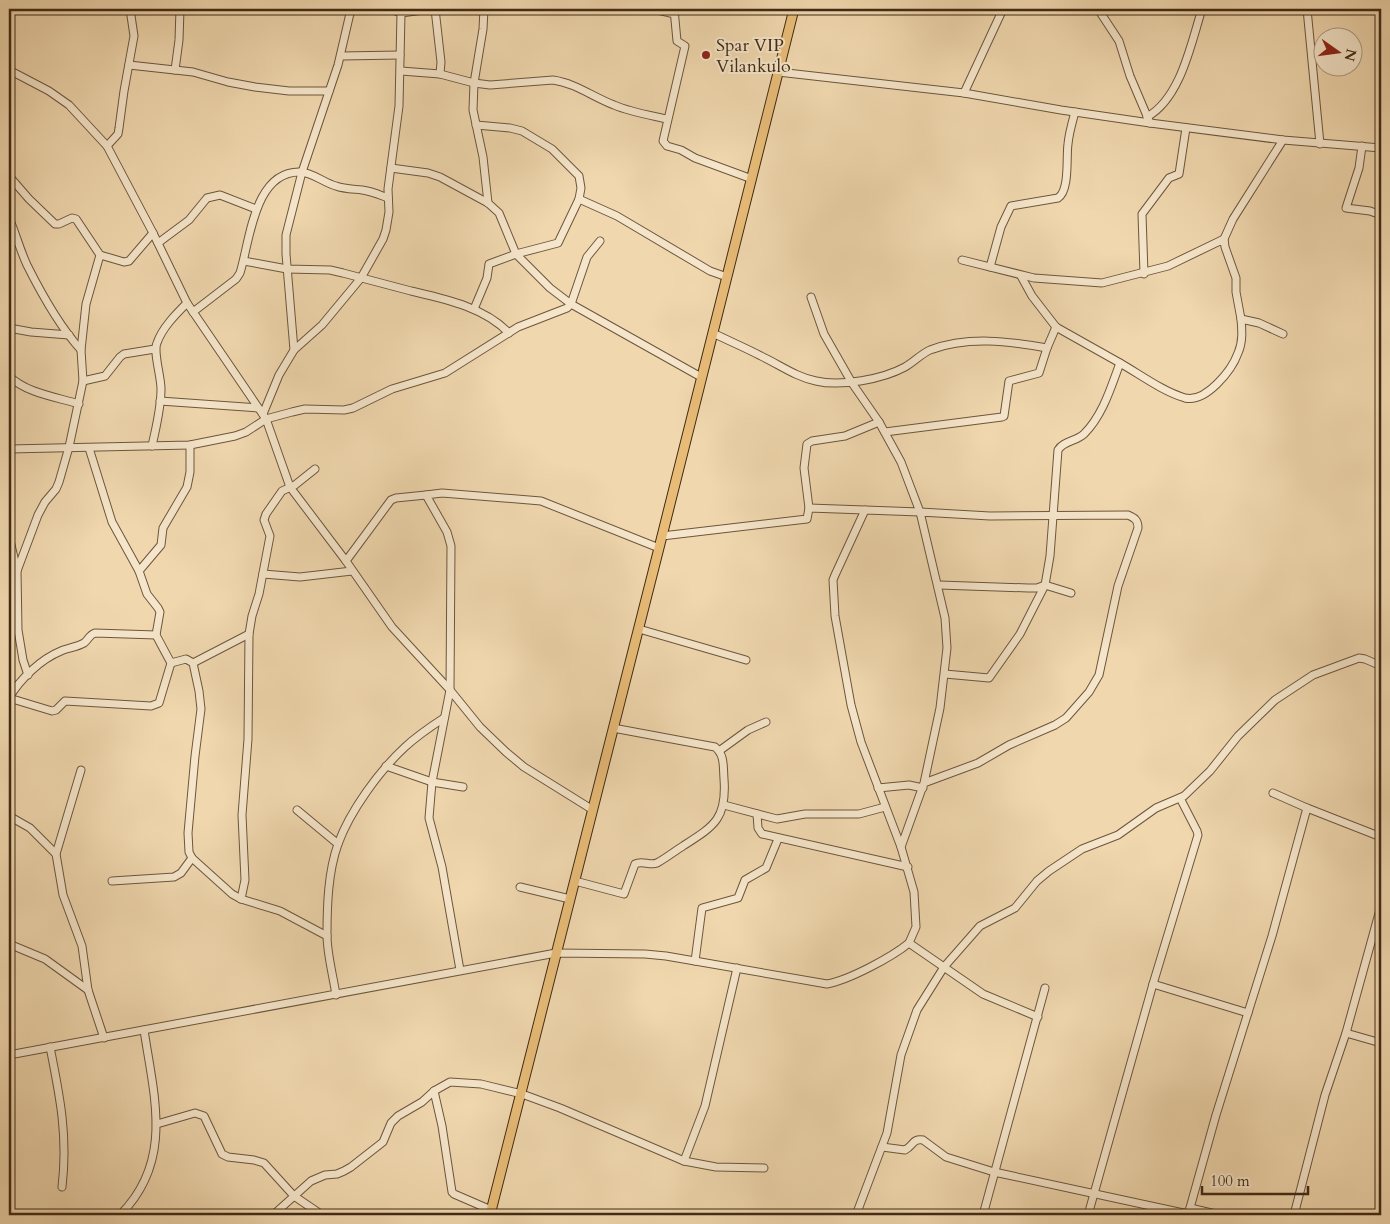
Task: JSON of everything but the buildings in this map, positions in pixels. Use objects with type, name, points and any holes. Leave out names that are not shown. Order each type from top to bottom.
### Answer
[{"type":"main road","points":[[490,1213],[522,1094],[574,881],[660,548],[794,9]]},
{"type":"street","points":[[107,146],[118,134],[120,128],[134,36],[130,9]]},
{"type":"street","points":[[175,70],[179,40],[180,9]]},
{"type":"street","points":[[294,350],[286,235],[302,172],[341,56],[351,9]]},
{"type":"street","points":[[391,9],[401,13],[431,9]]},
{"type":"street","points":[[435,9],[441,62],[440,74]]},
{"type":"street","points":[[484,9],[483,29],[474,84],[473,110],[483,157],[488,203]]},
{"type":"street","points":[[653,9],[674,11],[677,42],[685,46],[663,141],[667,146],[695,158],[752,179]]},
{"type":"street","points":[[964,93],[1003,9]]},
{"type":"street","points":[[1098,9],[1119,41],[1130,76],[1149,120]]},
{"type":"street","points":[[1149,120],[1161,108],[1177,83],[1202,9]]},
{"type":"street","points":[[1307,9],[1320,144]]},
{"type":"street","points":[[9,449],[190,445],[246,432],[262,414],[279,375],[294,350],[322,325],[361,278],[383,239],[389,218],[388,198],[399,106],[401,13]]},
{"type":"street","points":[[341,56],[400,55]]},
{"type":"street","points":[[129,65],[193,72],[246,86],[289,91],[330,91]]},
{"type":"street","points":[[9,70],[49,91],[69,106],[107,146],[187,303],[262,414],[290,488],[346,561],[392,628],[450,690],[480,727],[506,752],[532,772],[593,810]]},
{"type":"street","points":[[401,70],[440,74],[474,84],[561,81],[620,108],[667,119]]},
{"type":"street","points":[[778,72],[964,93],[1074,112],[1149,120],[1186,128],[1320,144],[1381,148]]},
{"type":"street","points":[[990,267],[1001,227],[1011,206],[1058,198],[1062,193],[1074,112]]},
{"type":"street","points":[[474,309],[487,278],[489,264],[516,254],[558,243],[579,198],[581,188],[579,176],[552,149],[522,132],[510,128],[476,125]]},
{"type":"street","points":[[1144,274],[1142,214],[1169,178],[1178,174],[1186,128]]},
{"type":"street","points":[[1021,276],[1032,296],[1056,327],[1158,386],[1186,398],[1194,398],[1210,390],[1231,367],[1239,352],[1242,340],[1236,278],[1224,239],[1233,219],[1283,140]]},
{"type":"street","points":[[1362,146],[1359,168],[1346,208],[1370,211],[1381,215]]},
{"type":"street","points":[[391,168],[428,173],[440,177],[488,203],[498,213],[516,254],[544,283],[571,304],[701,378]]},
{"type":"street","points":[[193,312],[236,279],[240,273],[256,209],[267,188],[277,179],[285,175],[302,172],[335,186],[363,190],[388,198]]},
{"type":"street","points":[[9,176],[29,200],[55,224],[72,218],[76,219],[100,255],[124,262],[129,261],[153,233]]},
{"type":"street","points":[[158,243],[184,224],[207,198],[220,195],[256,209]]},
{"type":"street","points":[[579,198],[617,216],[710,271],[727,277]]},
{"type":"street","points":[[9,218],[27,265],[69,335],[81,350]]},
{"type":"street","points":[[962,260],[1021,276],[1102,283],[1144,274],[1181,261],[1198,250],[1224,239]]},
{"type":"street","points":[[160,401],[277,415],[305,409],[344,410],[353,408],[392,389],[446,373],[518,327],[563,310],[571,304],[587,257],[600,241]]},
{"type":"street","points":[[17,571],[38,515],[59,482],[70,447],[83,381],[81,350],[86,304],[100,255]]},
{"type":"street","points":[[244,261],[287,269],[330,270],[361,278],[474,309],[493,319],[509,333]]},
{"type":"street","points":[[811,297],[824,334],[852,383],[879,422],[902,462],[920,512],[939,585],[945,618],[945,674],[940,708],[924,785],[901,847]]},
{"type":"street","points":[[152,446],[160,401],[160,371],[155,349],[157,341],[170,322],[187,303]]},
{"type":"street","points":[[1241,319],[1259,323],[1283,334]]},
{"type":"street","points":[[885,432],[1003,416],[1009,381],[1038,373],[1056,327]]},
{"type":"street","points":[[9,328],[69,335]]},
{"type":"street","points":[[713,333],[800,376],[818,382],[852,383],[893,372],[931,350],[955,344],[1000,341],[1047,348]]},
{"type":"street","points":[[83,381],[105,376],[124,354],[155,349]]},
{"type":"street","points":[[945,674],[986,679],[991,677],[1020,634],[1045,585],[1050,556],[1058,450],[1060,446],[1084,434],[1094,421],[1104,404],[1120,363]]},
{"type":"street","points":[[9,376],[17,383],[29,388],[79,404]]},
{"type":"street","points":[[662,536],[807,519],[809,517],[809,508],[805,474],[807,444],[812,440],[844,436],[879,422]]},
{"type":"street","points":[[139,571],[161,545],[163,528],[187,487],[190,472],[190,445]]},
{"type":"street","points":[[88,448],[112,522],[139,571],[147,594],[160,612],[156,635],[171,663],[159,703],[151,706],[65,700],[56,710],[52,711],[9,698],[13,690],[28,675],[59,651],[84,642],[90,635],[96,633],[156,635]]},
{"type":"street","points":[[241,899],[245,880],[242,815],[248,739],[249,634],[270,536],[265,524],[266,514],[282,491],[290,488],[315,469]]},
{"type":"street","points":[[346,561],[391,500],[442,493],[542,501],[660,548]]},
{"type":"street","points":[[426,495],[447,532],[451,546],[450,690],[432,782],[429,818],[442,867],[460,970]]},
{"type":"street","points":[[809,508],[990,516],[1128,515],[1135,518],[1138,522],[1138,528],[1118,586],[1099,675],[1066,718],[1055,725],[1009,745],[978,763],[924,785],[878,788]]},
{"type":"street","points":[[9,1055],[556,953],[645,954],[827,984],[847,978],[888,957],[909,943],[916,927],[914,892],[908,867],[861,742],[851,706],[838,635],[834,589],[835,575],[865,510]]},
{"type":"street","points":[[9,536],[17,571],[18,630],[23,660],[28,675]]},
{"type":"street","points":[[263,574],[300,578],[352,571]]},
{"type":"street","points":[[939,585],[1028,588],[1037,588],[1045,585],[1071,593]]},
{"type":"street","points":[[9,591],[18,590]]},
{"type":"street","points":[[639,629],[746,660]]},
{"type":"street","points":[[171,663],[186,659],[193,662],[249,634]]},
{"type":"street","points":[[856,1215],[891,1119],[902,1055],[917,1010],[944,968],[980,926],[1015,908],[1037,881],[1082,849],[1118,835],[1156,808],[1189,792],[1210,771],[1238,736],[1275,700],[1306,679],[1359,658],[1381,666]]},
{"type":"street","points":[[193,662],[201,709],[188,833],[189,852],[192,858],[232,894],[241,899],[280,911],[327,936]]},
{"type":"street","points":[[336,995],[327,936],[330,885],[338,844],[347,824],[386,766],[415,738],[444,718]]},
{"type":"street","points":[[719,751],[748,730],[766,722]]},
{"type":"street","points":[[574,881],[624,894],[634,864],[638,862],[656,863],[700,835],[715,823],[724,805],[723,756],[719,751],[709,745],[614,728]]},
{"type":"street","points":[[386,766],[432,782],[463,787]]},
{"type":"street","points":[[81,770],[56,854],[63,895],[82,946],[88,990],[104,1038]]},
{"type":"street","points":[[1273,793],[1381,837]]},
{"type":"street","points":[[1088,1215],[1153,984],[1198,835],[1180,798]]},
{"type":"street","points":[[724,805],[778,819],[805,814],[859,814],[885,807]]},
{"type":"street","points":[[1189,1212],[1272,936],[1307,808]]},
{"type":"street","points":[[297,810],[338,844]]},
{"type":"street","points":[[757,814],[759,832],[778,839],[908,867]]},
{"type":"street","points":[[9,816],[30,828],[56,854]]},
{"type":"street","points":[[695,961],[702,908],[738,898],[745,880],[766,868],[778,839]]},
{"type":"street","points":[[112,881],[174,877],[181,873],[192,858]]},
{"type":"street","points":[[520,887],[570,899]]},
{"type":"street","points":[[1294,1215],[1326,1095],[1346,1033],[1381,906]]},
{"type":"street","points":[[909,943],[984,994],[1038,1017]]},
{"type":"street","points":[[9,944],[45,959],[88,990]]},
{"type":"street","points":[[684,1161],[705,1106],[737,968]]},
{"type":"street","points":[[1153,984],[1248,1013]]},
{"type":"street","points":[[983,1215],[1012,1101],[1045,988]]},
{"type":"street","points":[[120,1215],[140,1193],[146,1179],[154,1153],[158,1124],[144,1030]]},
{"type":"street","points":[[1346,1033],[1381,1043]]},
{"type":"street","points":[[50,1047],[63,1120],[65,1150],[62,1187]]},
{"type":"street","points":[[273,1215],[311,1181],[325,1174],[336,1174],[351,1167],[383,1142],[391,1123],[398,1116],[450,1082],[464,1082],[522,1094],[560,1108],[684,1161],[716,1167],[764,1168]]},
{"type":"street","points":[[434,1091],[442,1126],[452,1192],[490,1213]]},
{"type":"street","points":[[158,1124],[200,1113],[204,1116],[222,1154],[228,1157],[264,1163],[294,1196],[322,1215]]},
{"type":"street","points":[[882,1147],[905,1150],[915,1140],[923,1140],[946,1157],[994,1172],[1189,1212],[1220,1215]]},
{"type":"place","name":"Spar VIP Vilankulo","points":[[706,55]]}]
